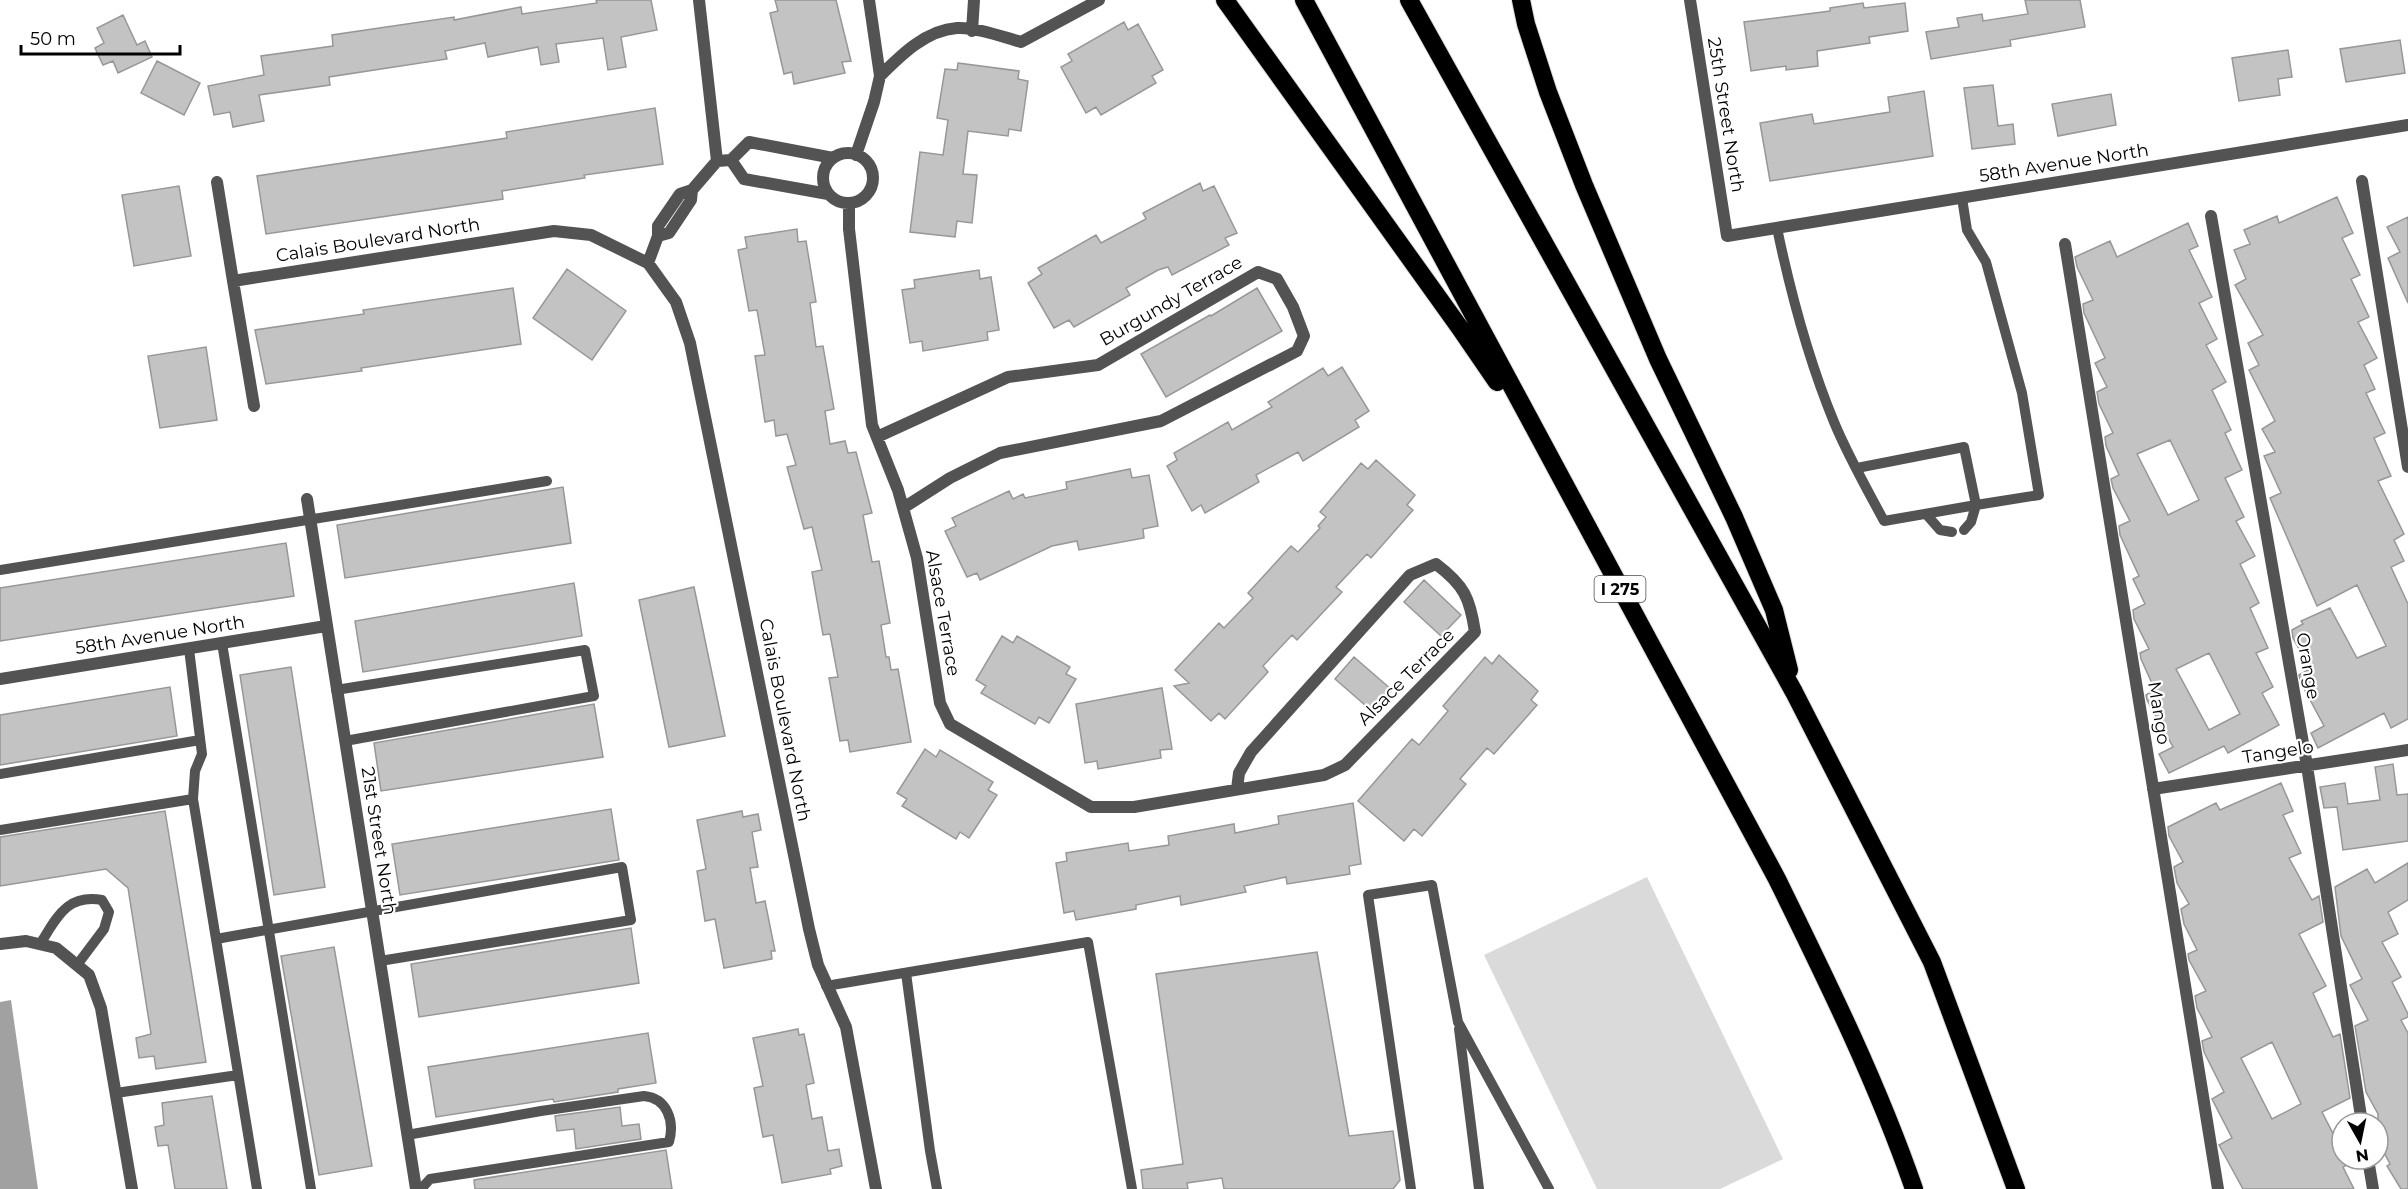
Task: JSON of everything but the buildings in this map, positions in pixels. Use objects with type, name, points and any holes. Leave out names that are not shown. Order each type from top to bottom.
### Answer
[{"type":"highway","points":[[1225,0],[1460,328],[1557,473]]},
{"type":"highway","name":"I 275","points":[[1304,0],[1777,879],[1840,1007],[1897,1142],[1914,1189]]},
{"type":"highway","points":[[1409,0],[1794,692],[1932,962],[2016,1189]]},
{"type":"highway","points":[[1521,0],[1526,24],[1548,92],[1584,185],[1658,359],[1734,517],[1774,610],[1794,692]]},
{"type":"street","points":[[699,0],[717,161]]},
{"type":"street","points":[[856,155],[874,102],[880,76],[869,0]]},
{"type":"street","points":[[972,31],[974,0]]},
{"type":"street","points":[[880,76],[904,52],[930,36],[958,28],[1021,42],[1099,0]]},
{"type":"street","name":"25th Street North","points":[[1690,0],[1727,236]]},
{"type":"street","name":"58th Avenue North","points":[[1727,236],[2408,125]]},
{"type":"street","points":[[648,263],[658,236],[669,233],[691,200],[692,190],[717,161],[731,159],[749,142],[833,158]]},
{"type":"street","points":[[731,159],[744,178],[828,194],[834,199],[849,203],[865,197],[873,182],[869,165],[856,155],[840,155],[833,158],[824,171],[823,179],[828,194]]},
{"type":"street","points":[[2362,181],[2408,467]]},
{"type":"street","points":[[217,182],[254,406]]},
{"type":"street","name":"Alsace Terrace","points":[[849,203],[849,229],[872,425],[903,508],[917,558],[940,703],[950,724],[1091,807],[1134,807],[1324,775],[1345,765],[1475,632],[1471,604],[1453,576],[1436,564],[1410,575],[1251,752],[1239,773],[1236,789]]},
{"type":"street","name":"Orange","points":[[2211,216],[2307,766],[2360,1111]]},
{"type":"street","name":"Calais Boulevard North","points":[[233,281],[554,231],[591,234],[648,263],[676,302],[690,343],[761,687],[792,853],[818,964],[846,1027],[876,1189]]},
{"type":"street","name":"Mango","points":[[2065,244],[2218,1189]]},
{"type":"street","name":"Burgundy Terrace","points":[[877,437],[1008,377],[1098,365],[1258,272],[1277,279],[1293,307],[1304,336],[1297,351],[1161,421],[1000,453],[951,478],[903,508]]},
{"type":"street","name":"21st Street North","points":[[307,499],[416,1189]]},
{"type":"street","name":"58th Avenue North","points":[[0,679],[326,626]]},
{"type":"street","name":"Tangelo","points":[[2153,789],[2408,750]]},
{"type":"street","points":[[0,944],[26,941],[56,948],[89,975],[101,1008],[132,1189]]},
{"type":"street","points":[[2370,1171],[2373,1189]]},
{"type":"lane","points":[[1778,228],[1790,290],[1805,344],[1834,424],[1884,521],[2039,495],[2022,393],[1986,262],[1967,230],[1962,198]]},
{"type":"lane","points":[[1857,468],[1964,447],[1976,505],[1971,522],[1964,530]]},
{"type":"lane","points":[[0,570],[547,481]]},
{"type":"lane","points":[[1926,514],[1940,530],[1952,532]]},
{"type":"lane","points":[[222,643],[311,1189]]},
{"type":"lane","points":[[189,649],[202,754],[195,771],[193,799],[257,1189]]},
{"type":"lane","points":[[336,690],[585,650],[594,696],[345,741]]},
{"type":"lane","points":[[0,774],[200,740]]},
{"type":"lane","points":[[0,830],[193,799]]},
{"type":"lane","points":[[216,939],[622,867],[631,920],[380,961]]},
{"type":"lane","points":[[1411,1189],[1368,895],[1432,885],[1458,1022],[1479,1189]]},
{"type":"lane","points":[[40,944],[60,915],[76,900],[89,898],[102,900],[109,912],[104,929],[77,965]]},
{"type":"lane","points":[[826,986],[1088,942],[1132,1189]]},
{"type":"lane","points":[[906,973],[937,1189]]},
{"type":"lane","points":[[1458,1022],[1549,1189]]},
{"type":"lane","points":[[116,1093],[238,1074]]},
{"type":"lane","points":[[407,1135],[541,1111],[644,1096],[654,1097],[662,1102],[670,1124],[669,1142],[430,1179],[421,1189]]},
{"type":"shaded area","points":[[1647,877],[1783,1159],[1720,1189],[1597,1189],[1484,955]]},
{"type":"shaded area","points":[[11,1000],[38,1189],[0,1189],[0,1002]]}]
